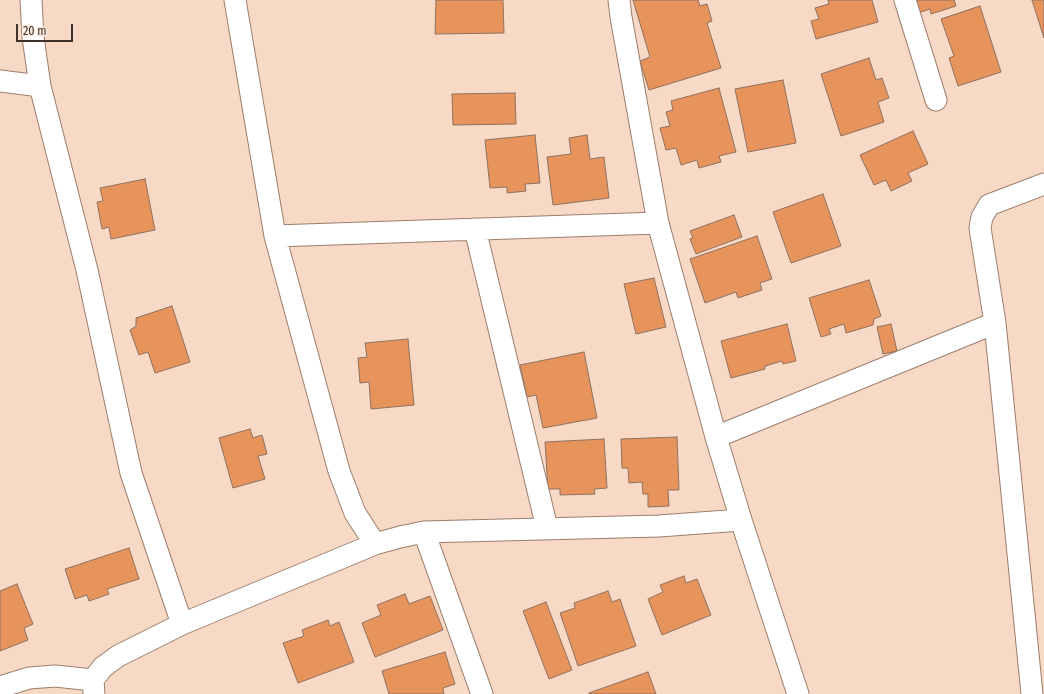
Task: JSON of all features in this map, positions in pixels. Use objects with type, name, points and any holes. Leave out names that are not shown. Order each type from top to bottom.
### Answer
[{"type":"street","points":[[31,0],[33,37],[40,86],[87,270],[131,473],[182,624]]},
{"type":"street","points":[[235,0],[275,236],[339,471],[355,513],[375,544]]},
{"type":"street","points":[[619,0],[658,223],[716,437],[741,520],[798,694]]},
{"type":"street","points":[[905,0],[936,100]]},
{"type":"street","points":[[0,81],[40,86]]},
{"type":"street","points":[[1032,694],[995,323],[980,228],[982,217],[989,205],[1044,184]]},
{"type":"street","points":[[275,236],[658,223]]},
{"type":"street","points":[[475,229],[547,528]]},
{"type":"street","points":[[716,437],[995,323]]},
{"type":"street","points":[[0,687],[29,678],[55,676],[93,687],[103,666],[118,656],[182,624],[375,544],[424,532],[659,526],[741,520]]},
{"type":"street","points":[[424,532],[482,694]]},
{"type":"building","points":[[436,0],[503,0],[504,33],[435,34]]},
{"type":"building","points":[[633,0],[698,0],[700,6],[707,4],[712,21],[707,23],[721,68],[649,90],[640,61],[650,57]]},
{"type":"building","points":[[828,0],[872,0],[878,22],[816,39],[811,21],[819,19],[815,8],[829,4]]},
{"type":"building","points":[[914,0],[954,0],[956,6],[931,14],[930,9],[918,13]]},
{"type":"building","points":[[1032,0],[1044,0],[1044,38]]},
{"type":"building","points":[[980,6],[1001,72],[958,86],[949,58],[954,56],[941,19]]},
{"type":"building","points":[[869,58],[876,80],[882,78],[889,98],[878,102],[884,122],[841,136],[821,74]]},
{"type":"building","points":[[783,80],[796,143],[748,152],[735,89]]},
{"type":"building","points":[[719,88],[736,152],[719,156],[721,162],[699,168],[697,160],[681,165],[676,148],[666,150],[660,128],[670,126],[666,112],[673,110],[671,101]]},
{"type":"building","points":[[515,93],[516,124],[453,125],[452,94]]},
{"type":"building","points":[[913,131],[928,164],[908,173],[912,181],[891,191],[886,180],[874,185],[860,155]]},
{"type":"building","points":[[535,135],[540,183],[525,184],[526,191],[507,193],[507,187],[490,188],[485,140]]},
{"type":"building","points":[[587,135],[590,159],[604,157],[609,198],[553,205],[547,157],[571,154],[569,138]]},
{"type":"building","points":[[145,179],[155,230],[111,239],[109,227],[102,229],[97,202],[103,201],[100,188]]},
{"type":"building","points":[[823,194],[841,246],[791,263],[773,212]]},
{"type":"building","points":[[734,215],[742,237],[696,254],[690,239],[693,238],[690,231]]},
{"type":"building","points":[[757,236],[772,279],[760,283],[762,290],[738,298],[736,292],[705,303],[690,259]]},
{"type":"building","points":[[654,278],[666,327],[636,334],[624,284]]},
{"type":"building","points":[[869,280],[881,316],[874,319],[873,325],[846,333],[844,324],[829,329],[831,334],[821,337],[809,298]]},
{"type":"building","points":[[172,306],[190,362],[155,373],[148,352],[139,355],[130,330],[136,326],[136,318]]},
{"type":"building","points":[[787,324],[796,361],[783,364],[782,361],[765,366],[765,369],[731,378],[721,341]]},
{"type":"building","points":[[891,324],[897,351],[883,354],[877,327]]},
{"type":"building","points":[[408,339],[414,405],[371,409],[369,382],[360,383],[358,358],[367,357],[365,343]]},
{"type":"building","points":[[584,352],[597,418],[543,428],[536,395],[527,397],[520,365]]},
{"type":"building","points":[[250,429],[253,438],[262,435],[267,454],[258,456],[265,479],[233,488],[219,438]]},
{"type":"building","points":[[677,437],[679,490],[668,490],[669,506],[648,507],[648,494],[643,494],[642,482],[629,483],[628,468],[622,468],[621,439]]},
{"type":"building","points":[[604,439],[607,488],[594,489],[595,494],[560,495],[560,489],[548,489],[545,442]]},
{"type":"building","points":[[129,548],[139,579],[107,589],[109,594],[89,601],[87,595],[75,599],[65,569]]},
{"type":"building","points":[[684,576],[686,583],[697,579],[711,615],[662,635],[648,599],[663,592],[660,585]]},
{"type":"building","points":[[17,584],[33,624],[24,628],[28,640],[0,651],[0,591]]},
{"type":"building","points":[[608,591],[612,602],[620,599],[636,646],[578,666],[560,613],[575,608],[574,603]]},
{"type":"building","points":[[405,594],[409,604],[430,596],[443,630],[375,657],[362,623],[381,615],[377,605]]},
{"type":"building","points":[[546,602],[572,670],[549,679],[523,611]]},
{"type":"building","points":[[328,620],[330,626],[339,622],[354,662],[298,683],[283,643],[304,636],[302,630]]},
{"type":"building","points":[[445,652],[455,684],[443,688],[444,694],[389,694],[382,671]]},
{"type":"building","points":[[648,672],[656,694],[589,694],[589,693]]}]
